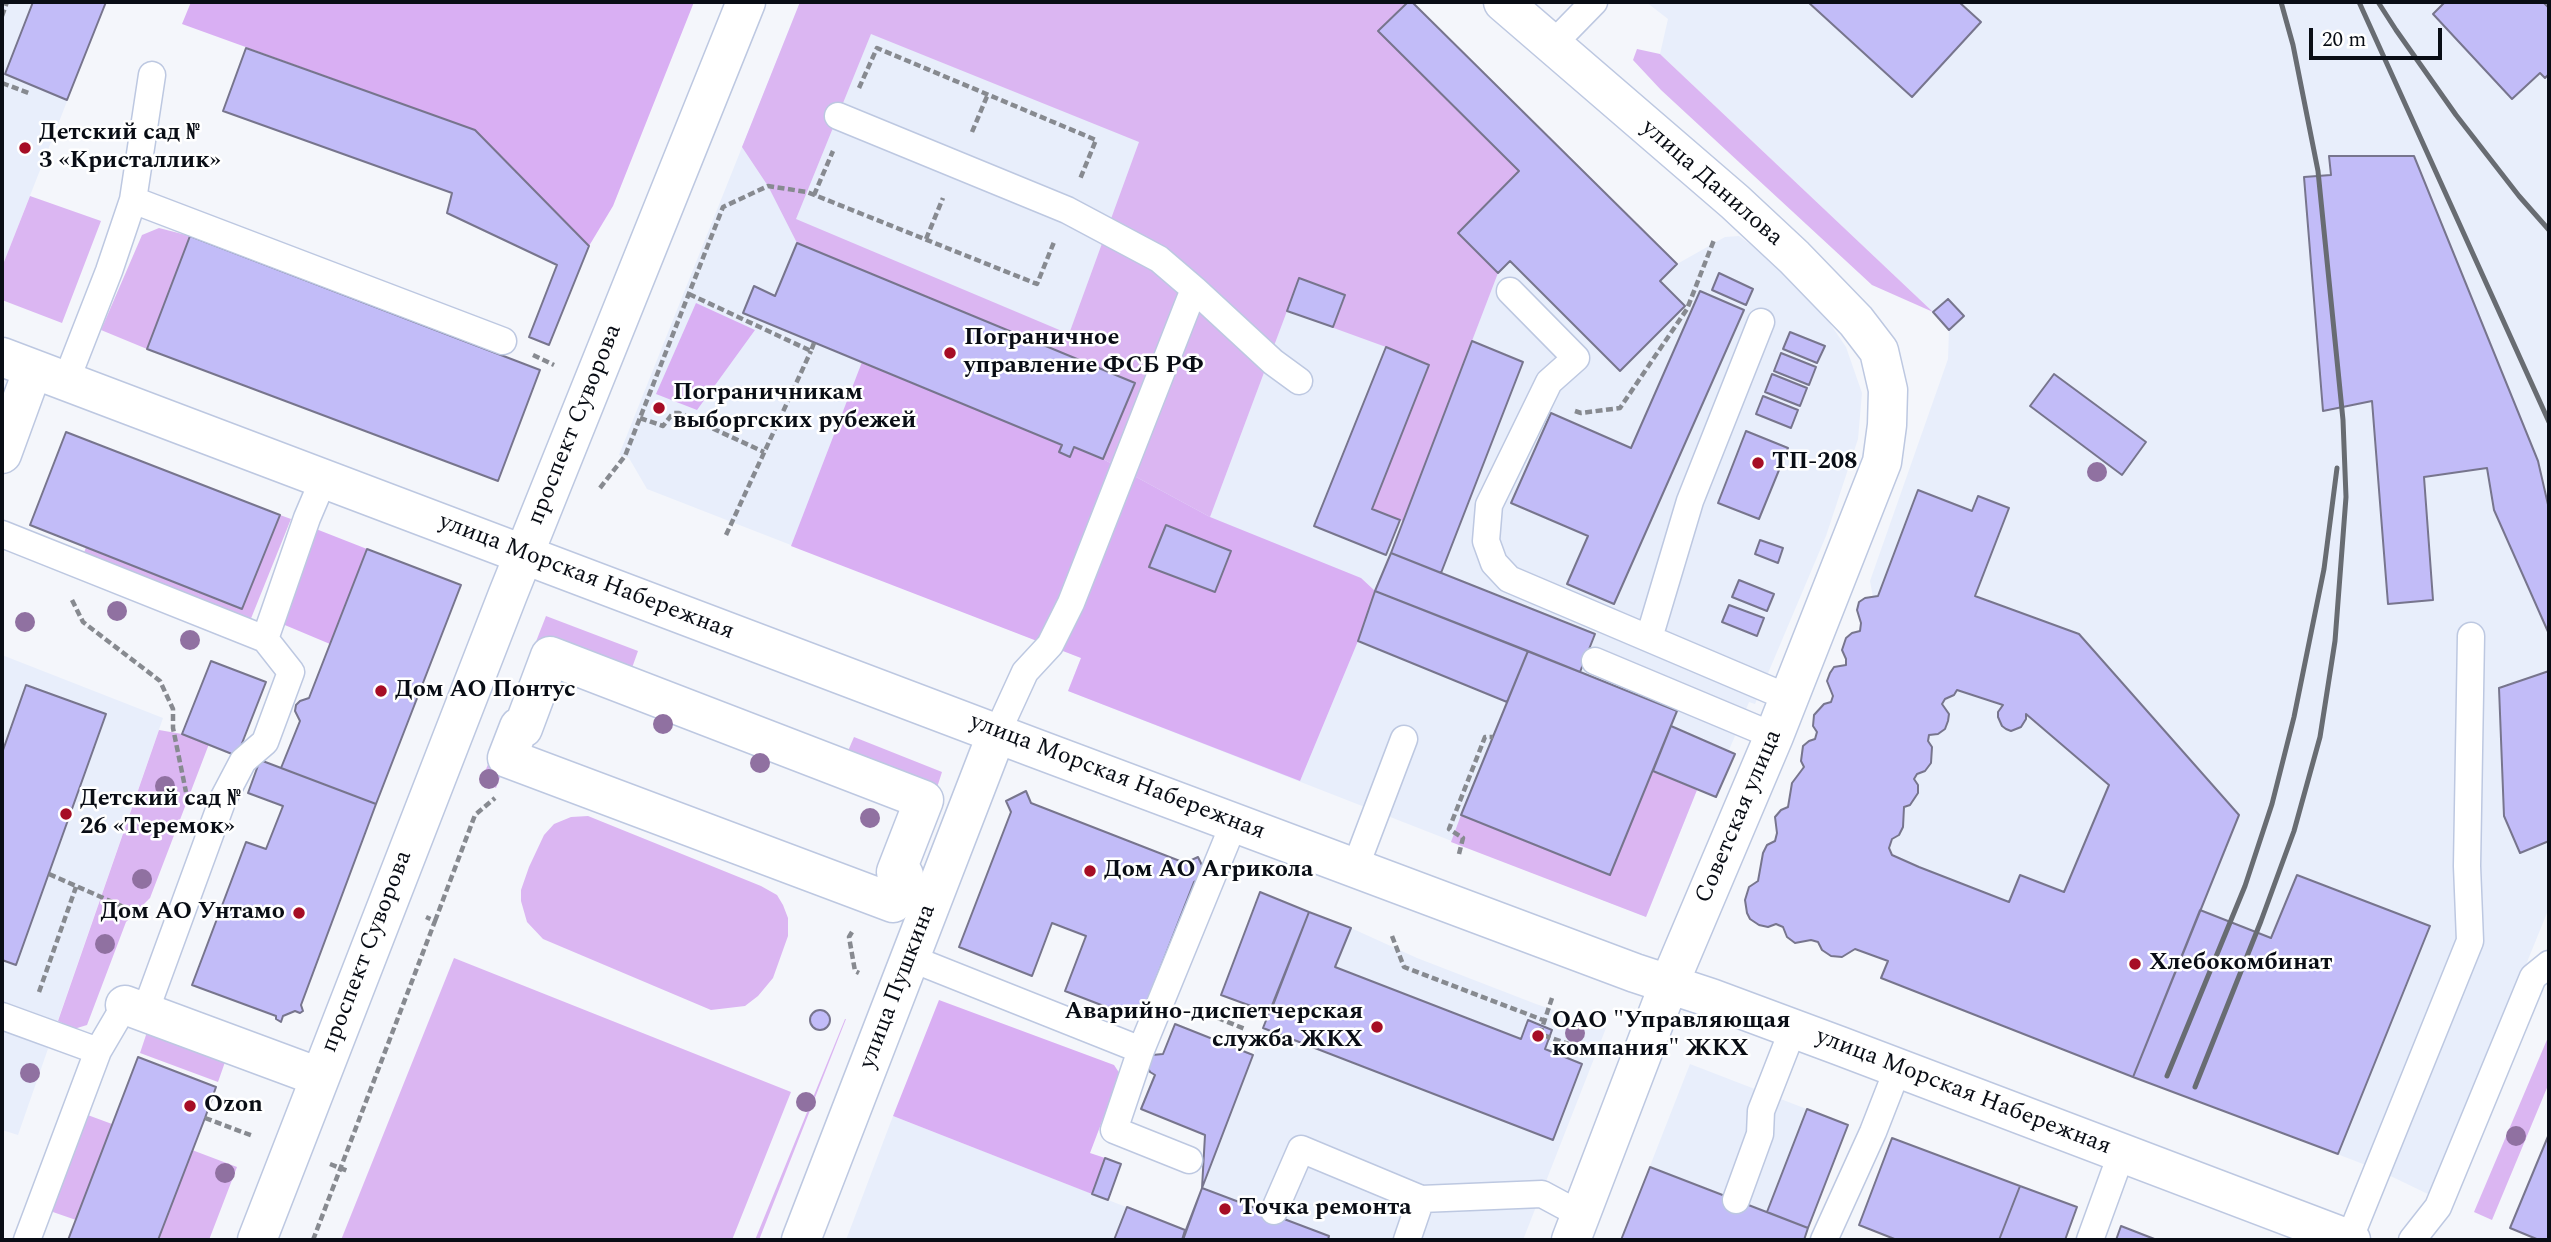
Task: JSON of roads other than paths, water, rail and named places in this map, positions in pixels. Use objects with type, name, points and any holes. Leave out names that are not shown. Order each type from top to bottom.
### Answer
[{"type":"street","name":"проспект Суворова","points":[[257,1240],[318,1077],[524,554],[746,2]]},
{"type":"street","name":"улица Данилова","points":[[1503,2],[1735,202],[1794,257],[1856,321],[1878,351],[1888,390]]},
{"type":"street","name":"улица Морская Набережная","points":[[34,369],[1355,868],[2122,1152],[2350,1240]]},
{"type":"street","points":[[2,454],[34,369]]},
{"type":"street","name":"Советская улица","points":[[1576,1228],[1669,984],[1774,736],[1882,462],[1888,390]]},
{"type":"street","points":[[550,656],[924,800],[896,872],[904,875],[893,903],[507,758],[519,727],[523,728],[550,656]]},
{"type":"street","name":"улица Пушкина","points":[[801,1240],[997,733]]},
{"type":"street","points":[[135,1009],[318,1077]]},
{"type":"lane","points":[[1552,45],[1594,2]]},
{"type":"lane","points":[[34,369],[109,271],[132,200],[152,75]]},
{"type":"lane","points":[[842,117],[1067,210],[1159,259],[1273,362],[1299,381]]},
{"type":"lane","points":[[132,200],[503,341]]},
{"type":"lane","points":[[997,733],[1025,672],[1050,645],[1070,603],[1194,289]]},
{"type":"lane","points":[[1510,291],[1576,358],[1549,382],[1489,505],[1486,541],[1494,563],[1509,579],[1789,698]]},
{"type":"lane","points":[[1649,638],[1690,501],[1761,322]]},
{"type":"lane","points":[[265,639],[307,518],[324,478]]},
{"type":"lane","points":[[2,534],[265,639],[291,672],[265,742],[243,761],[223,799],[174,928],[135,1009],[98,1051],[27,1240]]},
{"type":"lane","points":[[2350,1240],[2470,941],[2467,866],[2471,636]]},
{"type":"lane","points":[[1595,661],[1774,736]]},
{"type":"lane","points":[[1355,868],[1404,739]]},
{"type":"lane","points":[[1189,1160],[1114,1130],[1135,1076],[1141,1050],[1234,822]]},
{"type":"lane","points":[[910,958],[1141,1050]]},
{"type":"lane","points":[[2412,1240],[2438,1207],[2533,977],[2549,964]]},
{"type":"lane","points":[[2,1016],[98,1051]]},
{"type":"lane","points":[[1736,1200],[1760,1134],[1760,1111],[1793,1029]]},
{"type":"lane","points":[[1824,1240],[1873,1132],[1898,1068]]},
{"type":"lane","points":[[1274,1212],[1301,1149],[1420,1199],[1542,1194],[1576,1228]]},
{"type":"lane","points":[[2090,1240],[2122,1152]]},
{"type":"lane","points":[[1407,1240],[1420,1199]]},
{"type":"railway","points":[[2195,1087],[2294,831],[2320,737],[2335,641],[2346,497],[2343,420],[2318,171],[2293,45],[2281,2]]},
{"type":"railway","points":[[2359,2],[2549,422]]},
{"type":"railway","points":[[2378,2],[2456,115],[2549,230]]},
{"type":"railway","points":[[2167,1076],[2245,886],[2272,804],[2294,717],[2324,569],[2337,468]]},
{"type":"place","name":"Детский сад № 3 «Кристаллик»","points":[[25,148]]},
{"type":"place","name":"Пограничное управление ФСБ РФ","points":[[950,353]]},
{"type":"place","name":"Пограничникам выборгских рубежей","points":[[659,408]]},
{"type":"place","name":"ТП-208","points":[[1758,463]]},
{"type":"place","name":"Дом АО Понтус","points":[[381,691]]},
{"type":"place","name":"Детский сад № 26 «Теремок»","points":[[66,814]]},
{"type":"place","name":"Дом АО Агрикола","points":[[1090,871]]},
{"type":"place","name":"Дом АО Унтамо","points":[[299,913]]},
{"type":"place","name":"Хлебокомбинат","points":[[2135,964]]},
{"type":"place","name":"Аварийно-диспетчерская служба ЖКХ","points":[[1377,1027]]},
{"type":"place","name":"ОАО \"Управляющая компания\" ЖКХ","points":[[1538,1036]]},
{"type":"place","name":"Ozon","points":[[190,1106]]},
{"type":"place","name":"Точка ремонта","points":[[1225,1209]]}]
